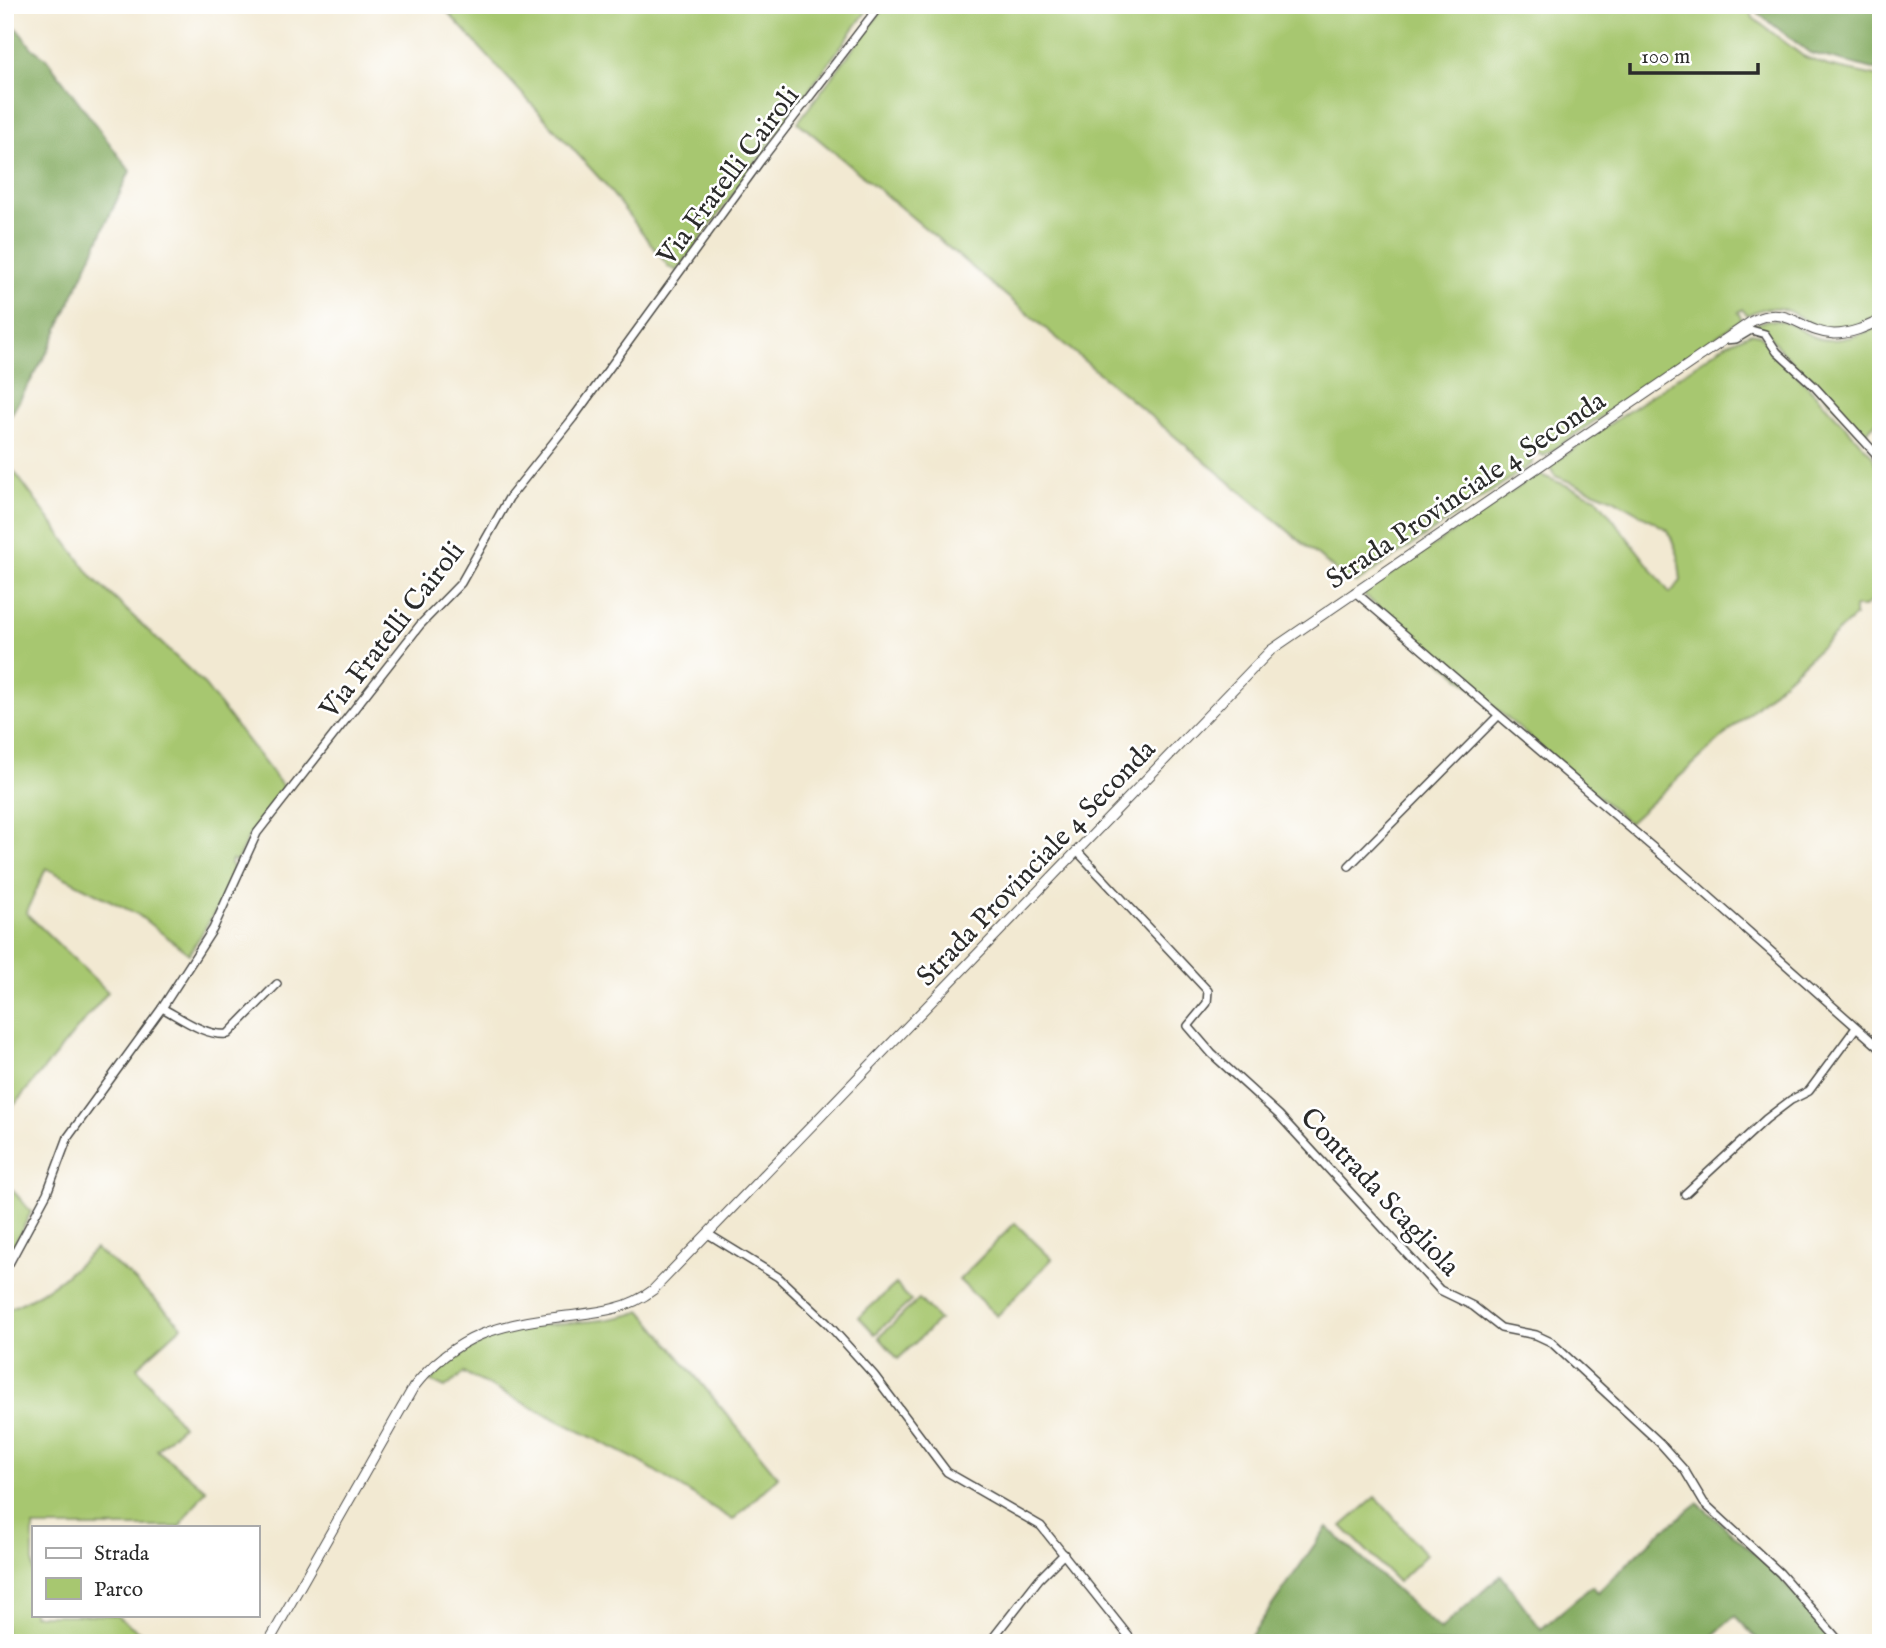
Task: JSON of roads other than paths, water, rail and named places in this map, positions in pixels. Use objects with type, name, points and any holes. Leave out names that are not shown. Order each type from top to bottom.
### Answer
[{"type":"street","name":"Via Fratelli Cairoli","points":[[5,1271],[47,1193],[73,1129],[102,1094],[213,929],[238,867],[257,833],[420,625],[461,583],[509,498],[573,418],[761,160],[880,5]]},
{"type":"street","name":"Strada Provinciale 4 Seconda","points":[[268,1643],[413,1388],[431,1365],[490,1329],[524,1321],[603,1312],[641,1299],[708,1234],[1271,650],[1752,321],[1770,314],[1784,316],[1836,334],[1856,331],[1881,320]]},
{"type":"street","points":[[1723,340],[1736,339],[1751,330],[1765,334],[1777,352],[1814,386],[1876,454],[1881,473]]},
{"type":"street","points":[[1355,592],[1678,869],[1855,1029],[1881,1049]]},
{"type":"street","points":[[1349,866],[1498,716]]},
{"type":"street","name":"Contrada Scagliola","points":[[1077,851],[1208,991],[1207,1003],[1188,1026],[1212,1054],[1279,1115],[1440,1290],[1473,1306],[1501,1328],[1536,1335],[1551,1342],[1640,1422],[1685,1471],[1704,1503],[1762,1555],[1841,1643]]},
{"type":"street","points":[[162,1008],[208,1031],[228,1034],[278,984]]},
{"type":"street","points":[[1685,1194],[1766,1119],[1791,1100],[1809,1091],[1855,1029]]},
{"type":"street","points":[[708,1234],[778,1277],[827,1323],[874,1375],[947,1472],[1031,1517],[1055,1540],[1134,1643]]},
{"type":"street","points":[[989,1643],[1038,1579],[1064,1554]]}]
